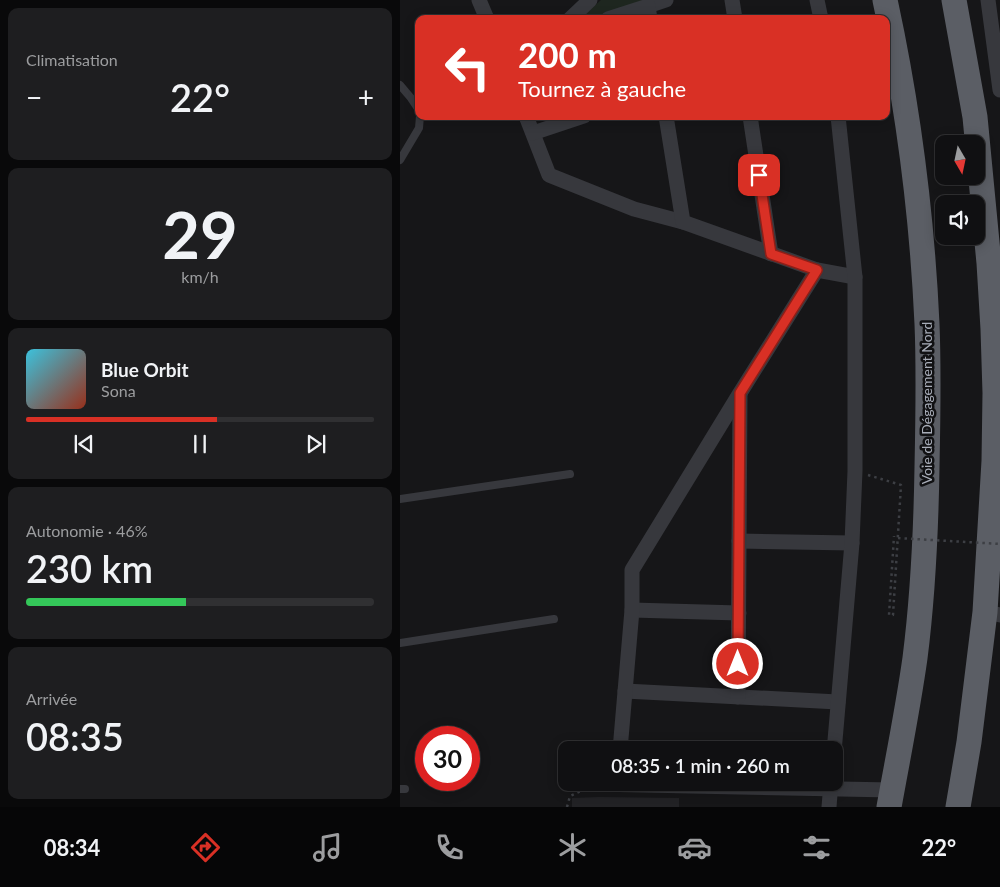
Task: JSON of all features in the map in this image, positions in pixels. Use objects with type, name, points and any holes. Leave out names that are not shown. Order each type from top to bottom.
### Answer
[{"type":"highway","name":"Voie de Dégagement Nord","points":[[885,0],[888,15]]},
{"type":"highway","points":[[954,0],[975,116],[993,329],[994,461],[993,614],[958,807]]},
{"type":"highway","name":"Voie de Dégagement Nord","points":[[890,23],[914,168],[924,264],[927,335],[926,503],[920,596],[913,666],[890,799]]},
{"type":"street","points":[[479,0],[485,15]]},
{"type":"street","points":[[574,15],[590,0]]},
{"type":"street","points":[[631,15],[649,12],[666,0]]},
{"type":"street","points":[[732,0],[734,15]]},
{"type":"street","points":[[817,0],[820,15]]},
{"type":"street","points":[[988,0],[1000,90]]},
{"type":"street","points":[[528,120],[549,175],[634,209],[683,222],[817,270],[855,277]]},
{"type":"street","points":[[533,133],[572,120]]},
{"type":"street","points":[[667,120],[683,222]]},
{"type":"street","points":[[751,120],[771,254]]},
{"type":"street","points":[[835,741],[852,543],[855,471],[855,277],[838,120]]},
{"type":"street","points":[[621,741],[632,610],[632,570],[817,270]]},
{"type":"street","points":[[738,697],[740,393]]},
{"type":"street","points":[[739,541],[852,543]]},
{"type":"street","points":[[632,610],[739,613]]},
{"type":"street","points":[[626,691],[838,702]]},
{"type":"street","points":[[843,789],[890,799]]},
{"type":"street","points":[[828,807],[830,791]]},
{"type":"lane","points":[[400,85],[415,104]]},
{"type":"lane","points":[[400,160],[419,128],[420,120]]},
{"type":"lane","points":[[400,499],[570,474]]},
{"type":"lane","points":[[400,643],[554,619]]},
{"type":"path","points":[[855,471],[901,485],[894,615],[889,615],[894,536]]},
{"type":"path","points":[[898,538],[1000,544]]},
{"type":"path","points":[[567,807],[570,796],[580,791]]},
{"type":"shaded area","points":[[601,0],[644,0],[601,15],[584,15]]},
{"type":"shaded area","points":[[572,798],[679,798],[679,807],[572,807]]},
{"type":"route","points":[[738,664],[740,393],[817,270],[771,254],[759,175]]}]
